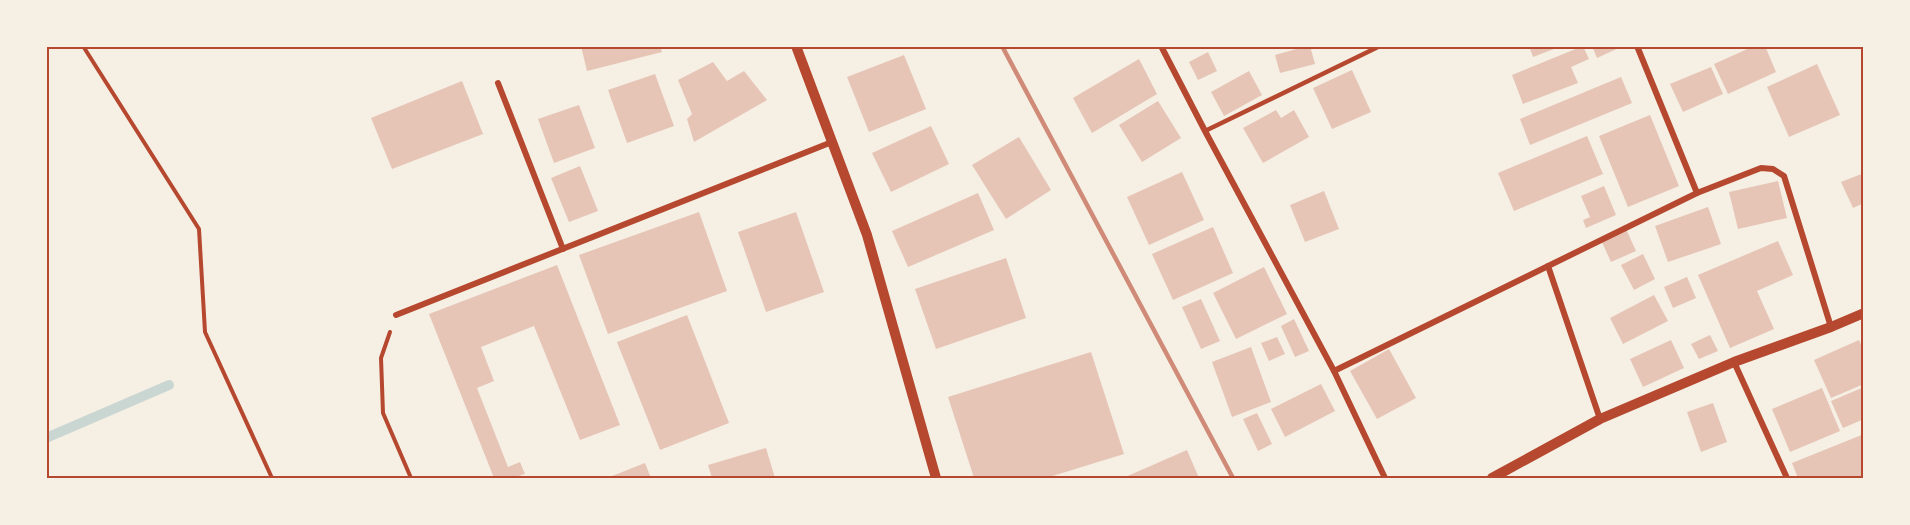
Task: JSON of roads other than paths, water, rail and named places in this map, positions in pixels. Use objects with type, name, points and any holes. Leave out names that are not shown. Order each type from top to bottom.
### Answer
[{"type":"street","points":[[796,46],[867,235],[936,478]]},
{"type":"street","points":[[1161,46],[1334,371],[1385,478]]},
{"type":"street","points":[[1637,46],[1696,193]]},
{"type":"street","points":[[498,82],[563,249]]},
{"type":"street","points":[[396,315],[833,142]]},
{"type":"street","points":[[1334,371],[1696,193],[1761,168],[1773,169],[1784,176],[1831,327]]},
{"type":"street","points":[[1548,266],[1600,419]]},
{"type":"street","points":[[1492,478],[1600,419],[1734,362],[1863,313]]},
{"type":"street","points":[[1734,362],[1787,478]]},
{"type":"lane","points":[[1205,131],[1380,46]]},
{"type":"waterway","points":[[46,438],[169,385]]},
{"type":"railway","points":[[1002,46],[1233,478]]}]
